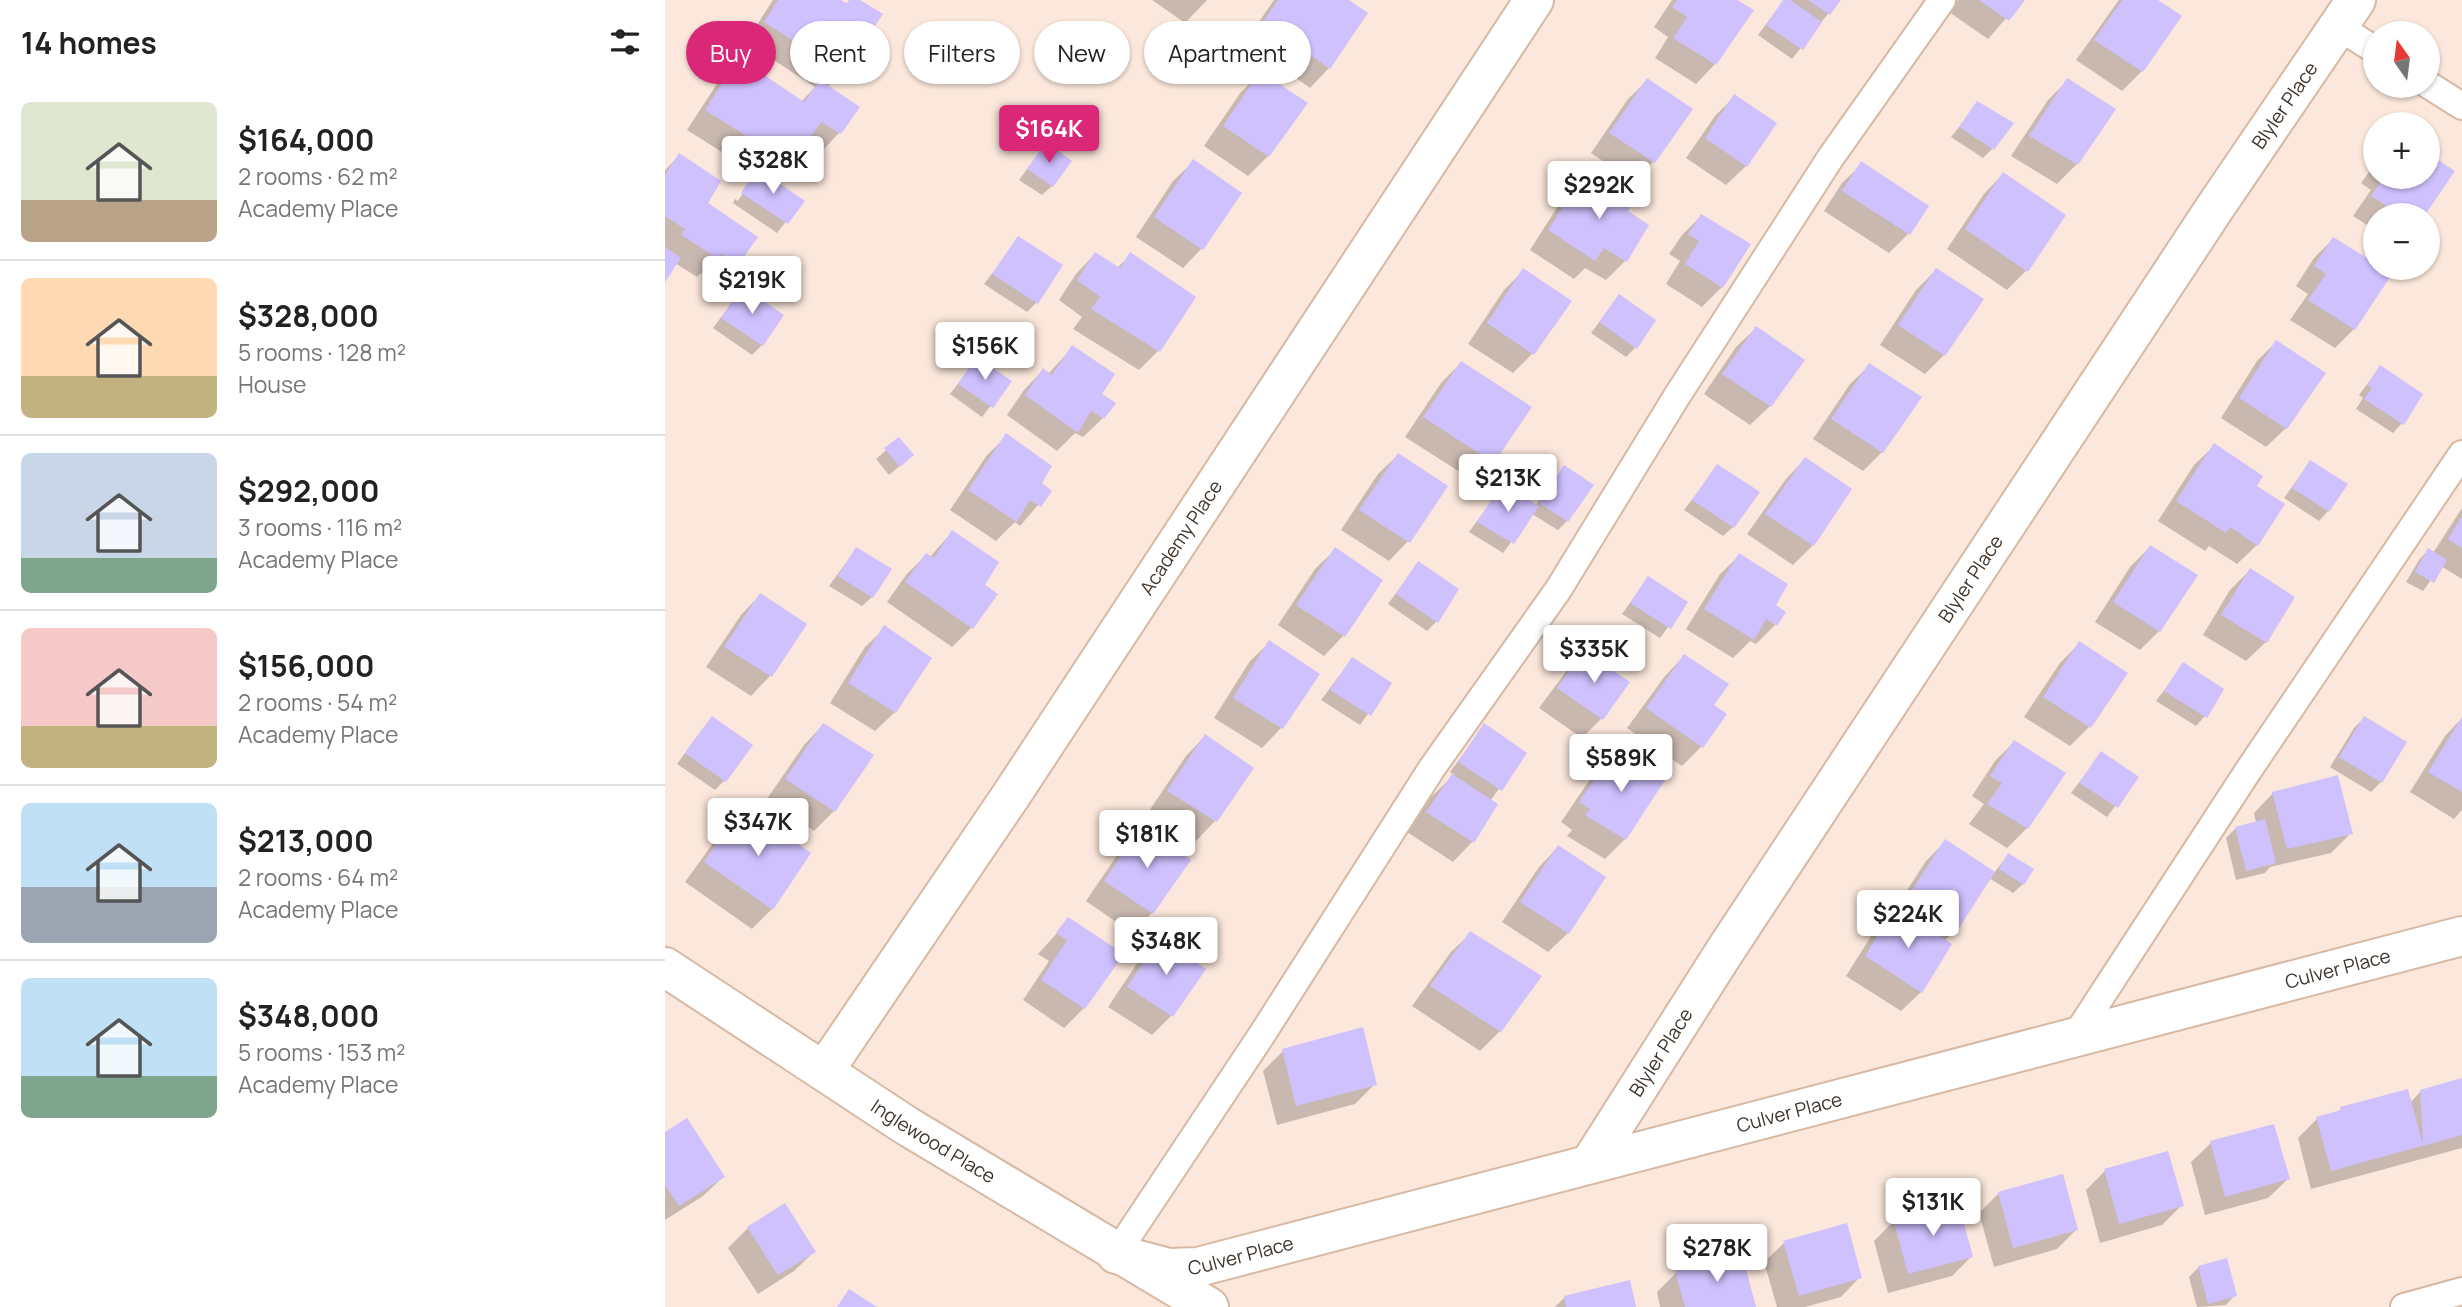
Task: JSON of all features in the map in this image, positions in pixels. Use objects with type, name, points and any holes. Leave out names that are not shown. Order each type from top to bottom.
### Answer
[{"type":"street","name":"Academy Place","points":[[824,1071],[1010,797],[1534,0]]},
{"type":"street","name":"Blyler Place","points":[[1591,1162],[1732,940],[2208,218],[2348,13]]},
{"type":"street","name":"Culver Place","points":[[1116,1254],[1169,1268],[1198,1267],[2462,936]]},
{"type":"street","name":"Inglewood Place","points":[[665,967],[824,1071],[1116,1254],[1209,1307]]},
{"type":"lane","points":[[1116,1254],[1261,1036],[1432,768],[1558,590],[1677,396],[1831,157],[1942,0]]},
{"type":"lane","points":[[2348,13],[2363,34]]},
{"type":"lane","points":[[2440,92],[2462,106]]},
{"type":"lane","points":[[2076,1035],[2248,771],[2462,454]]},
{"type":"lane","points":[[2404,1307],[2462,1291]]},
{"type":"building","points":[[778,0],[841,0],[847,4],[849,0],[860,0],[883,14],[878,21],[790,21],[790,39],[776,30],[776,21],[765,21]]},
{"type":"building","points":[[1278,0],[1349,0],[1368,13],[1330,69],[1311,56],[1311,21],[1264,21]]},
{"type":"building","points":[[1677,0],[1737,0],[1754,10],[1716,65],[1673,38],[1687,17],[1672,7]]},
{"type":"building","points":[[1783,0],[1790,0],[1822,22],[1803,50],[1766,25]]},
{"type":"building","points":[[1808,0],[1841,0],[1830,15]]},
{"type":"building","points":[[1979,0],[2025,0],[2009,21]]},
{"type":"building","points":[[2122,0],[2158,0],[2182,16],[2143,72],[2094,40]]},
{"type":"building","points":[[1647,78],[1693,109],[1655,163],[1609,133]]},
{"type":"building","points":[[2067,78],[2116,109],[2078,165],[2029,136]]},
{"type":"building","points":[[776,83],[804,102],[817,84],[826,84],[860,107],[841,134],[821,122],[788,170],[748,144],[751,139],[705,110],[722,84]]},
{"type":"building","points":[[1251,84],[1280,84],[1308,103],[1269,157],[1223,126]]},
{"type":"building","points":[[1734,94],[1777,123],[1747,167],[1705,138]]},
{"type":"building","points":[[1977,101],[2014,123],[1994,150],[1959,127]]},
{"type":"building","points":[[1046,142],[1072,161],[1053,187],[1027,169]]},
{"type":"building","points":[[679,153],[721,181],[708,203],[758,237],[738,265],[721,254],[718,259],[681,235],[685,229],[665,216],[665,175]]},
{"type":"building","points":[[1193,159],[1242,193],[1203,250],[1154,217]]},
{"type":"building","points":[[1861,161],[1929,206],[1910,235],[1842,191]]},
{"type":"building","points":[[2440,161],[2455,171],[2433,203],[2382,203],[2371,196],[2376,189],[2440,189]]},
{"type":"building","points":[[757,168],[805,201],[788,224],[741,193]]},
{"type":"building","points":[[1586,171],[1633,203],[1628,211],[1649,225],[1627,262],[1604,248],[1595,261],[1548,230]]},
{"type":"building","points":[[2003,172],[2066,215],[2028,272],[1965,229]]},
{"type":"building","points":[[1701,214],[1751,244],[1723,288],[1685,264],[1699,241],[1688,234]]},
{"type":"building","points":[[1018,236],[1063,265],[1038,304],[992,274]]},
{"type":"building","points":[[2333,237],[2363,256],[2363,280],[2388,280],[2355,330],[2308,300],[2326,274],[2314,266]]},
{"type":"building","points":[[665,247],[681,258],[665,282]]},
{"type":"building","points":[[1095,252],[1120,268],[1130,252],[1196,297],[1160,352],[1091,309],[1100,297],[1077,280]]},
{"type":"building","points":[[1523,268],[1572,301],[1534,355],[1487,323]]},
{"type":"building","points":[[1936,268],[1984,299],[1945,356],[1898,325]]},
{"type":"building","points":[[742,286],[784,315],[763,346],[721,318]]},
{"type":"building","points":[[1619,294],[1656,320],[1637,349],[1599,322]]},
{"type":"building","points":[[1756,326],[1805,360],[1771,407],[1722,374]]},
{"type":"building","points":[[2276,340],[2326,373],[2287,429],[2239,398]]},
{"type":"building","points":[[1072,345],[1115,374],[1102,394],[1116,403],[1104,419],[1091,411],[1078,433],[1025,395],[1043,368],[1052,375]]},
{"type":"building","points":[[976,357],[1012,381],[993,408],[958,384]]},
{"type":"building","points":[[1461,361],[1532,407],[1494,463],[1423,417]]},
{"type":"building","points":[[1869,363],[1922,397],[1883,453],[1831,419]]},
{"type":"building","points":[[2380,365],[2423,394],[2404,425],[2364,399],[2372,388],[2367,385]]},
{"type":"building","points":[[1006,433],[1052,466],[1042,483],[1052,491],[1041,507],[1030,500],[1017,522],[968,490]]},
{"type":"building","points":[[899,437],[914,455],[900,467],[884,448]]},
{"type":"building","points":[[2214,443],[2263,476],[2257,486],[2285,504],[2258,546],[2230,527],[2226,533],[2176,501]]},
{"type":"building","points":[[1398,453],[1448,486],[1410,543],[1359,510]]},
{"type":"building","points":[[1805,457],[1852,489],[1814,546],[1765,514]]},
{"type":"building","points":[[2310,460],[2348,484],[2329,512],[2292,488]]},
{"type":"building","points":[[1717,464],[1760,492],[1734,528],[1692,500]]},
{"type":"building","points":[[1564,465],[1594,485],[1568,522],[1539,503]]},
{"type":"building","points":[[1503,483],[1539,506],[1514,544],[1477,522]]},
{"type":"building","points":[[2462,516],[2462,548],[2448,539]]},
{"type":"building","points":[[952,530],[999,562],[985,585],[998,594],[973,629],[905,582],[926,553],[934,558]]},
{"type":"building","points":[[2150,545],[2198,575],[2160,632],[2113,602]]},
{"type":"building","points":[[856,547],[892,569],[873,598],[838,576]]},
{"type":"building","points":[[1335,547],[1383,580],[1345,637],[1296,605]]},
{"type":"building","points":[[2428,548],[2447,560],[2434,583],[2415,572]]},
{"type":"building","points":[[1739,553],[1788,584],[1776,605],[1786,612],[1777,626],[1766,619],[1754,640],[1704,609]]},
{"type":"building","points":[[1418,561],[1459,589],[1438,623],[1396,594]]},
{"type":"building","points":[[2250,568],[2295,597],[2267,643],[2221,615]]},
{"type":"building","points":[[1648,576],[1688,602],[1671,629],[1630,603]]},
{"type":"building","points":[[760,593],[807,624],[772,677],[724,647]]},
{"type":"building","points":[[884,625],[932,658],[896,713],[848,683]]},
{"type":"building","points":[[1269,640],[1320,674],[1283,729],[1233,698]]},
{"type":"building","points":[[2079,641],[2128,673],[2091,728],[2043,697]]},
{"type":"building","points":[[1584,651],[1630,682],[1603,720],[1557,688]]},
{"type":"building","points":[[1684,654],[1729,684],[1714,705],[1727,714],[1703,748],[1646,708]]},
{"type":"building","points":[[1352,657],[1392,683],[1371,716],[1330,690]]},
{"type":"building","points":[[2183,662],[2224,689],[2207,718],[2164,691]]},
{"type":"building","points":[[712,716],[753,745],[726,782],[685,753]]},
{"type":"building","points":[[2364,716],[2407,742],[2382,783],[2339,757]]},
{"type":"building","points":[[2462,717],[2462,792],[2428,772]]},
{"type":"building","points":[[823,723],[874,755],[835,812],[785,779]]},
{"type":"building","points":[[1484,723],[1527,753],[1502,791],[1458,762]]},
{"type":"building","points":[[1205,734],[1254,768],[1217,822],[1167,791]]},
{"type":"building","points":[[2014,740],[2066,773],[2028,829],[1987,804],[2002,783],[1990,776]]},
{"type":"building","points":[[1617,747],[1665,780],[1626,840],[1585,815],[1590,809],[1579,802]]},
{"type":"building","points":[[2101,751],[2139,777],[2118,808],[2079,783]]},
{"type":"building","points":[[1452,774],[1498,804],[1474,843],[1426,812]]},
{"type":"building","points":[[2338,775],[2353,834],[2287,849],[2272,792]]},
{"type":"building","points":[[743,806],[811,853],[773,910],[704,862]]},
{"type":"building","points":[[2265,819],[2276,863],[2246,871],[2235,827]]},
{"type":"building","points":[[1141,827],[1191,860],[1153,914],[1104,881]]},
{"type":"building","points":[[1945,839],[1995,872],[1959,928],[1909,895]]},
{"type":"building","points":[[1558,845],[1606,877],[1569,934],[1520,902]]},
{"type":"building","points":[[2008,853],[2034,869],[2024,885],[1999,869]]},
{"type":"building","points":[[1894,908],[1952,944],[1922,993],[1865,956]]},
{"type":"building","points":[[1068,917],[1124,954],[1085,1009],[1041,980],[1067,940],[1056,933]]},
{"type":"building","points":[[1470,931],[1542,976],[1501,1032],[1430,986]]},
{"type":"building","points":[[1160,937],[1206,969],[1173,1017],[1127,987]]},
{"type":"building","points":[[1363,1027],[1377,1085],[1296,1106],[1282,1049]]},
{"type":"building","points":[[2462,1078],[2462,1135],[2331,1171],[2316,1117],[2341,1110],[2340,1107],[2408,1089],[2423,1145],[2420,1090]]},
{"type":"building","points":[[687,1118],[725,1177],[679,1206],[665,1185],[665,1132]]},
{"type":"building","points":[[2274,1124],[2290,1179],[2225,1197],[2210,1141]]},
{"type":"building","points":[[2168,1151],[2184,1206],[2119,1224],[2104,1169]]},
{"type":"building","points":[[2063,1174],[2078,1230],[2013,1248],[1998,1192]]},
{"type":"building","points":[[1958,1202],[1973,1257],[1908,1274],[1893,1219]]},
{"type":"building","points":[[785,1203],[816,1252],[778,1275],[747,1227]]},
{"type":"building","points":[[1847,1223],[1862,1278],[1799,1296],[1783,1241]]},
{"type":"building","points":[[1742,1254],[1756,1307],[1685,1307],[1675,1271]]},
{"type":"building","points":[[2227,1258],[2237,1296],[2208,1304],[2198,1266]]},
{"type":"building","points":[[1630,1280],[1636,1307],[1566,1307],[1564,1296]]},
{"type":"building","points":[[849,1289],[877,1307],[837,1307]]}]
